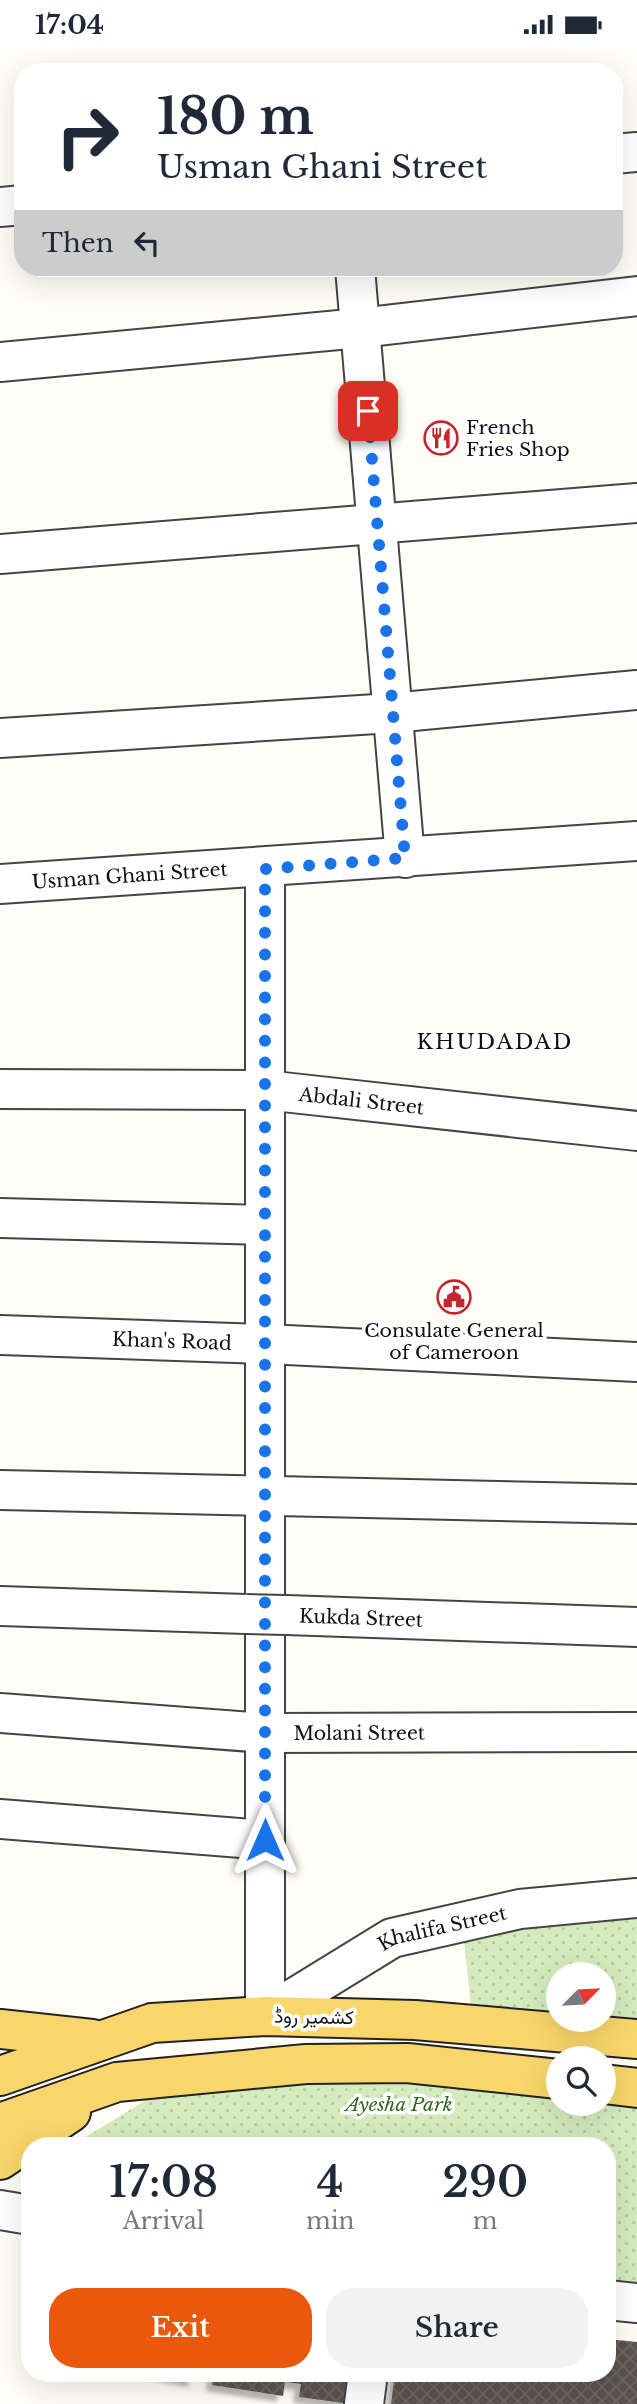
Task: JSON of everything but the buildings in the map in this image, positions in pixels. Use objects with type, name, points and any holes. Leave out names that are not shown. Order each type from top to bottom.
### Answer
[{"type":"main road","name":"کشمیر روڈ","points":[[0,2076],[152,2023],[265,2016],[415,2019],[637,2039]]},
{"type":"main road","points":[[0,2029],[102,2040]]},
{"type":"main road","points":[[0,2123],[117,2082],[306,2064],[407,2063],[546,2078]]},
{"type":"main road","points":[[34,2137],[117,2082]]},
{"type":"main road","points":[[616,2085],[637,2088]]},
{"type":"main road","points":[[0,2160],[21,2146]]},
{"type":"street","points":[[356,277],[405,858]]},
{"type":"street","points":[[0,362],[360,328],[637,296]]},
{"type":"street","points":[[0,554],[637,503]]},
{"type":"street","points":[[0,738],[393,713],[637,690]]},
{"type":"street","name":"Usman Ghani Street","points":[[0,884],[265,869],[637,841]]},
{"type":"street","points":[[265,869],[265,2016]]},
{"type":"street","name":"Abdali Street","points":[[0,1089],[265,1090],[637,1131]]},
{"type":"street","points":[[0,1219],[265,1225]]},
{"type":"street","name":"Khan's Road","points":[[0,1335],[266,1343],[637,1362]]},
{"type":"street","points":[[0,1490],[637,1504]]},
{"type":"street","name":"Kukda Street","points":[[0,1606],[637,1627]]},
{"type":"street","name":"Molani Street","points":[[0,1713],[265,1733],[637,1732]]},
{"type":"street","points":[[0,1819],[265,1840]]},
{"type":"street","name":"Khalifa Street","points":[[265,2016],[392,1938],[520,1909],[637,1898]]},
{"type":"street","points":[[0,2210],[21,2214]]},
{"type":"street","points":[[616,2301],[637,2304]]},
{"type":"street","points":[[364,2404],[367,2382]]},
{"type":"green space","points":[[637,1898],[637,2042],[473,2025],[462,1921]]},
{"type":"green space","name":"Ayesha Park","points":[[185,2076],[546,2079],[546,2116],[616,2116],[616,2085],[637,2088],[637,2303],[616,2301],[616,2137],[86,2137]]},
{"type":"place","name":"French Fries Shop","points":[[441,438]]},
{"type":"place","name":"Consulate General of Cameroon","points":[[454,1297]]},
{"type":"district","name":"KHUDADAD","points":[[495,1042]]},
{"type":"route","points":[[265,1840],[265,869],[405,858],[368,411]]}]
